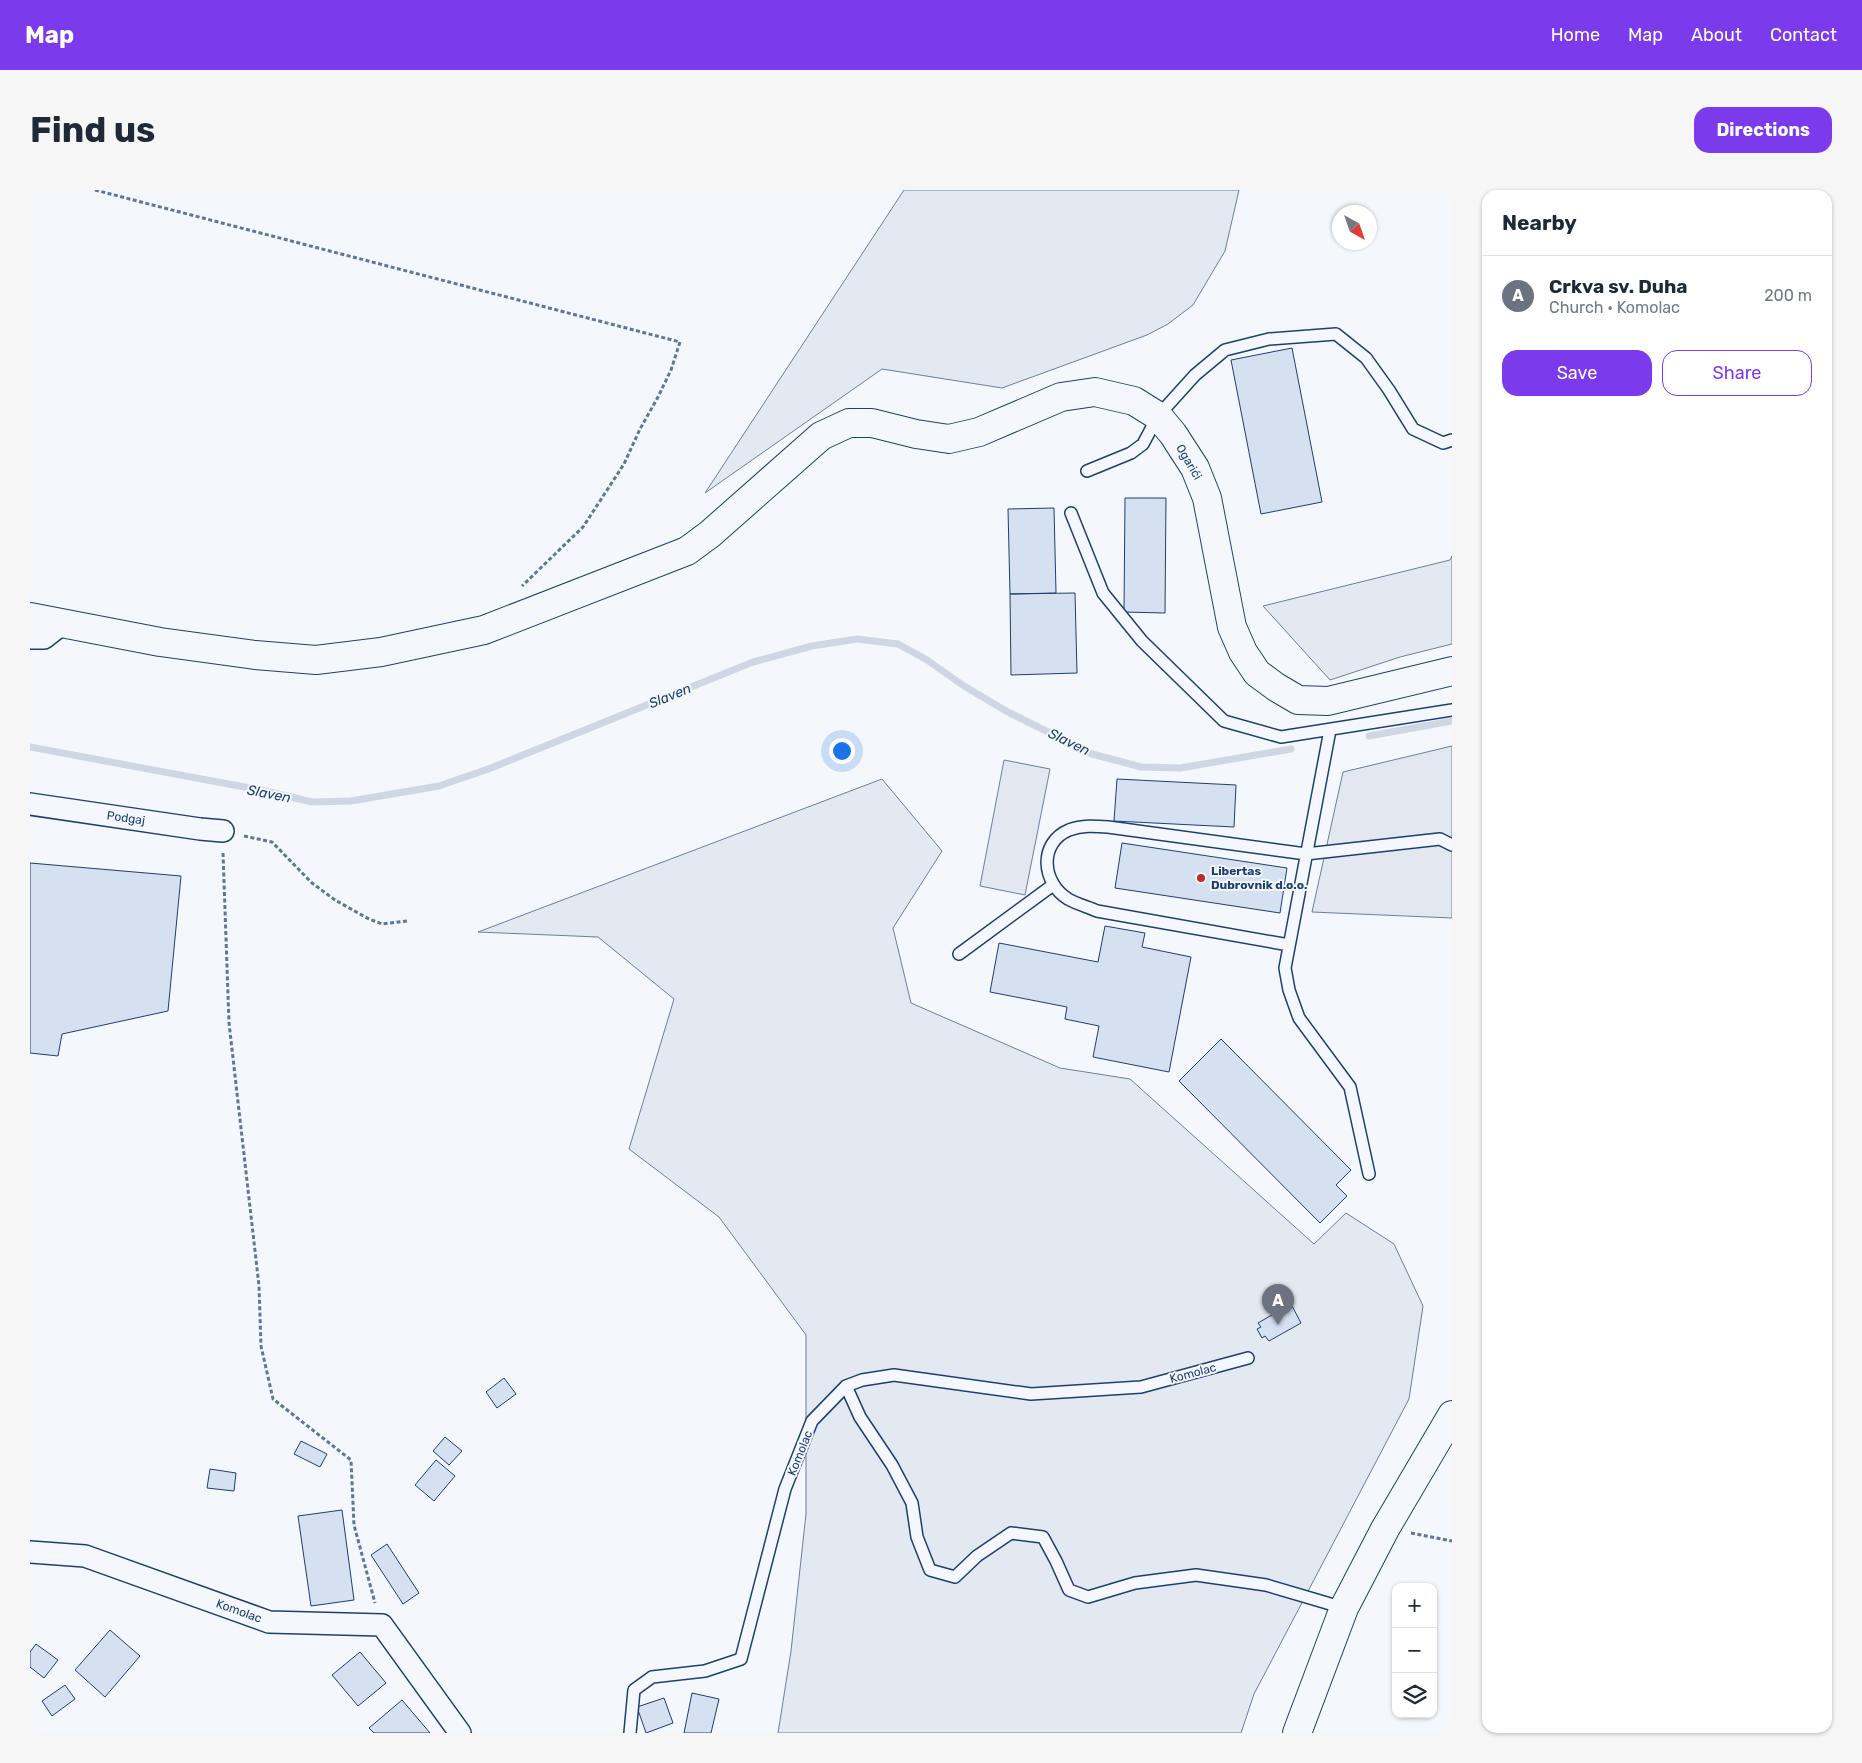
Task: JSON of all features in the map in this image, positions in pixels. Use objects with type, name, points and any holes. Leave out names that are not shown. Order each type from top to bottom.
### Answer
[{"type":"street","name":"Ogarići","points":[[30,617],[160,642],[255,655],[316,660],[381,652],[484,630],[687,551],[710,534],[821,436],[849,423],[872,423],[916,434],[949,439],[979,432],[1061,397],[1095,392],[1134,400],[1158,416],[1173,434],[1195,468],[1207,498],[1232,627],[1243,652],[1257,673],[1276,688],[1298,700],[1328,701],[1452,671]]},
{"type":"street","points":[[30,638],[44,638],[62,624]]},
{"type":"street","name":"Podgaj","points":[[30,804],[200,830],[223,831]]},
{"type":"street","points":[[1297,1733],[1344,1608],[1385,1529],[1452,1415]]},
{"type":"street","name":"Komolac","points":[[30,1552],[85,1556],[269,1622],[382,1625]]},
{"type":"street","points":[[382,1625],[460,1733]]},
{"type":"lane","points":[[1087,471],[1131,453],[1142,444],[1158,416],[1195,375],[1225,350],[1269,339],[1336,334],[1366,358],[1389,390],[1413,429],[1443,443],[1452,440]]},
{"type":"lane","points":[[1071,513],[1103,593],[1142,641],[1224,722],[1281,737],[1452,710]]},
{"type":"lane","points":[[1330,730],[1285,968],[1289,990],[1299,1018],[1350,1087],[1369,1174]]},
{"type":"lane","points":[[1289,945],[1097,911],[1068,899],[1053,885],[1046,866],[1048,853],[1056,840],[1068,830],[1085,826],[1108,827],[1306,854],[1440,839],[1452,845]]},
{"type":"lane","points":[[959,954],[1053,885]]},
{"type":"lane","name":"Komolac","points":[[630,1733],[634,1690],[652,1677],[705,1671],[741,1659],[785,1489],[812,1421],[846,1386],[862,1380],[894,1375],[1031,1394],[1131,1388],[1141,1387],[1248,1358]]},
{"type":"lane","points":[[846,1386],[860,1417],[892,1465],[912,1503],[917,1537],[930,1570],[955,1577],[977,1556],[1011,1533],[1043,1537],[1069,1590],[1088,1597],[1135,1583],[1196,1575],[1266,1585],[1344,1608]]},
{"type":"path","points":[[96,190],[680,342],[671,370],[624,464],[583,527],[516,590]]},
{"type":"path","points":[[382,1625],[354,1525],[351,1460],[273,1399],[261,1346],[259,1286],[229,1023],[223,831],[272,842],[312,883],[335,900],[367,918],[382,924],[408,921]]},
{"type":"path","points":[[1385,1529],[1452,1540]]},
{"type":"shaded area","points":[[904,190],[1239,190],[1225,251],[1193,305],[1168,324],[1147,335],[1002,388],[882,369],[705,493]]},
{"type":"shaded area","points":[[1452,556],[1452,644],[1400,657],[1330,680],[1263,606],[1450,560]]},
{"type":"shaded area","points":[[1452,746],[1452,918],[1312,912],[1343,772]]},
{"type":"shaded area","points":[[1004,760],[1050,769],[1025,895],[980,886]]},
{"type":"shaded area","points":[[882,779],[942,851],[893,928],[911,1003],[1060,1068],[1130,1079],[1314,1244],[1346,1213],[1394,1244],[1423,1306],[1409,1399],[1254,1694],[1241,1733],[778,1733],[791,1651],[806,1514],[806,1335],[719,1217],[629,1149],[674,999],[598,937],[478,932]]},
{"type":"building","points":[[1292,348],[1322,502],[1261,514],[1231,360]]},
{"type":"building","points":[[1125,498],[1166,498],[1165,613],[1124,612]]},
{"type":"building","points":[[1054,508],[1056,593],[1010,594],[1008,509]]},
{"type":"building","points":[[1075,593],[1077,673],[1011,675],[1010,594]]},
{"type":"building","points":[[1117,779],[1236,785],[1234,827],[1114,821]]},
{"type":"building","name":"Libertas Dubrovnik d.o.o.","points":[[1122,843],[1287,868],[1280,913],[1115,888]]},
{"type":"building","points":[[30,863],[181,876],[168,1011],[62,1034],[58,1056],[30,1053]]},
{"type":"building","points":[[1105,926],[1145,933],[1142,947],[1191,957],[1169,1072],[1093,1057],[1099,1026],[1065,1019],[1067,1007],[990,992],[999,943],[1098,962]]},
{"type":"building","points":[[1221,1039],[1351,1170],[1336,1185],[1347,1196],[1320,1223],[1179,1081]]},
{"type":"building","points":[[1291,1304],[1301,1323],[1269,1341],[1265,1336],[1262,1338],[1257,1329],[1261,1327],[1258,1323]]},
{"type":"building","points":[[504,1378],[516,1394],[497,1408],[486,1392]]},
{"type":"building","points":[[445,1437],[462,1451],[449,1465],[433,1451]]},
{"type":"building","points":[[301,1441],[327,1454],[320,1467],[294,1454]]},
{"type":"building","points":[[436,1460],[455,1476],[434,1501],[415,1485]]},
{"type":"building","points":[[210,1469],[236,1473],[234,1491],[207,1488]]},
{"type":"building","points":[[342,1510],[354,1600],[311,1606],[298,1516]]},
{"type":"building","points":[[387,1544],[419,1593],[403,1604],[371,1555]]},
{"type":"building","points":[[110,1630],[140,1656],[105,1697],[75,1670]]},
{"type":"building","points":[[36,1644],[58,1660],[44,1678],[30,1667],[30,1652]]},
{"type":"building","points":[[360,1652],[386,1683],[358,1706],[332,1675]]},
{"type":"building","points":[[65,1685],[75,1699],[52,1716],[42,1701]]},
{"type":"building","points":[[692,1693],[719,1699],[711,1733],[684,1733]]},
{"type":"building","points":[[664,1698],[673,1723],[646,1733],[637,1707]]},
{"type":"building","points":[[402,1700],[430,1733],[374,1733],[369,1728]]},
{"type":"waterway","name":"Slaven","points":[[30,747],[266,791],[312,802],[351,801],[439,786],[491,768],[753,662],[812,646],[857,639],[898,644],[927,660],[964,686],[1006,711],[1092,754],[1141,767],[1180,768],[1291,749]]},
{"type":"waterway","name":"Slaven","points":[[1369,736],[1452,721]]},
{"type":"place","name":"Libertas Dubrovnik d.o.o.","points":[[1201,878]]},
{"type":"place","name":"Crkva sv. Duha","points":[[1278,1325]]}]
